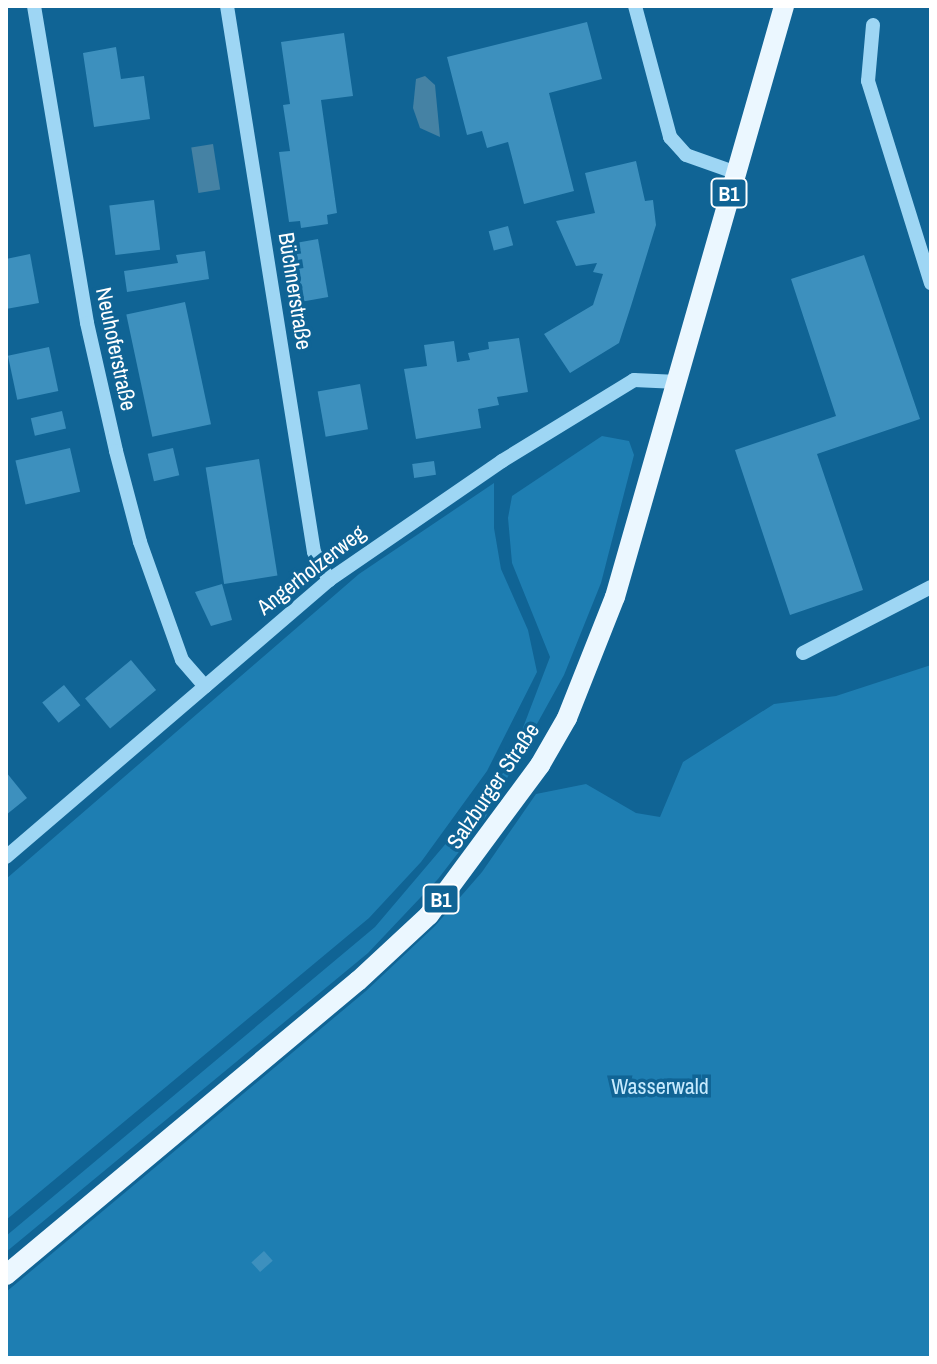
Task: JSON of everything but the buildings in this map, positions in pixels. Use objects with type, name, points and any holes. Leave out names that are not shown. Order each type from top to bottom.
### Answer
[{"type":"main road","name":"Salzburger Straße","points":[[6,1275],[358,981],[429,915],[492,837],[540,765],[588,668],[615,597],[678,382],[734,172],[784,6]]},
{"type":"street","name":"Neuhoferstraße","points":[[34,6],[87,323],[116,451],[140,542],[182,660],[205,686]]},
{"type":"street","name":"Büchnerstraße","points":[[227,6],[314,552],[329,580]]},
{"type":"street","points":[[635,6],[670,137],[686,155],[734,172]]},
{"type":"street","points":[[873,25],[868,81],[931,283]]},
{"type":"street","name":"Angerholzerweg","points":[[6,857],[329,580],[502,461],[634,380],[678,382]]},
{"type":"street","points":[[803,653],[931,587]]},
{"type":"green space","points":[[602,436],[629,441],[634,455],[601,583],[564,675],[485,818],[438,879],[368,953],[6,1252],[6,1236],[375,927],[465,821],[519,738],[550,657],[512,563],[508,518],[512,496]]},
{"type":"green space","points":[[494,483],[494,528],[501,569],[528,630],[537,672],[487,771],[421,862],[369,918],[6,1220],[6,879],[359,574]]},
{"type":"green space","name":"Wasserwald","points":[[931,665],[931,1358],[6,1358],[6,1292],[366,991],[435,926],[482,872],[536,794],[586,784],[636,813],[660,817],[683,762],[774,704],[836,696]]},
{"type":"shaded area","points":[[425,76],[435,85],[440,137],[420,128],[413,108],[416,79]]},
{"type":"shaded area","points":[[213,144],[220,189],[198,193],[191,147]]}]
